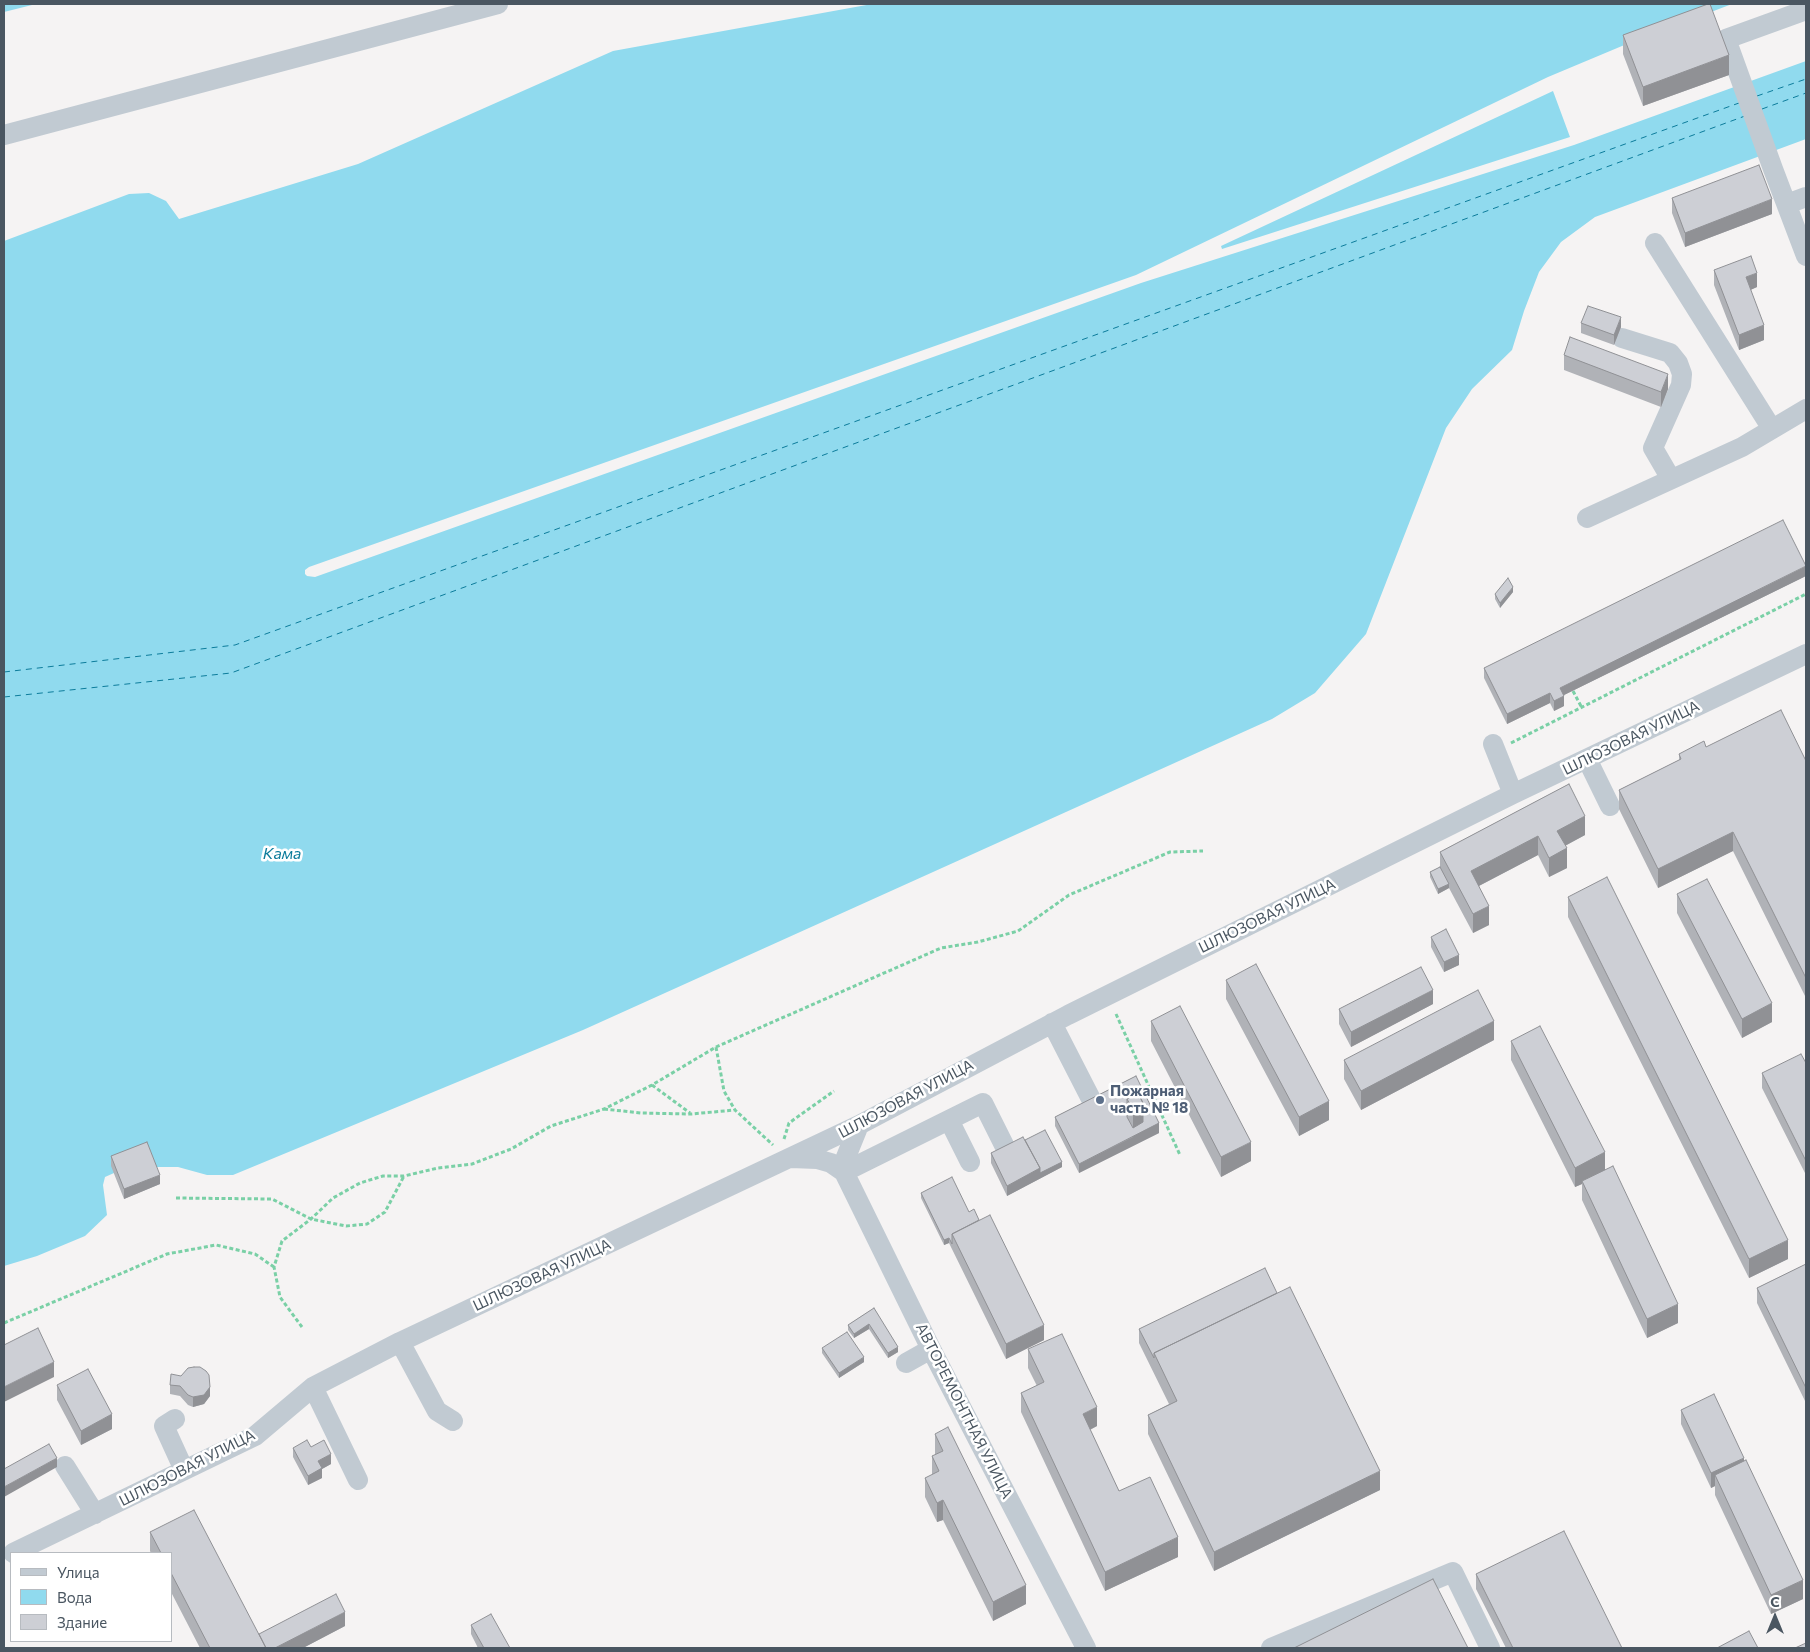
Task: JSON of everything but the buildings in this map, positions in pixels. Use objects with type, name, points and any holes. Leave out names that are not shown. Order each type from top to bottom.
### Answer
[{"type":"street","points":[[4,135],[498,4]]},
{"type":"street","points":[[1806,10],[1726,39],[1806,256]]},
{"type":"street","points":[[1787,204],[1806,197]]},
{"type":"street","points":[[1655,243],[1772,429]]},
{"type":"street","points":[[1622,338],[1670,354],[1678,363],[1682,374],[1681,385],[1653,448],[1671,479]]},
{"type":"street","points":[[1587,518],[1742,447],[1806,409]]},
{"type":"street","name":"ШЛЮЗОВАЯ УЛИЦА","points":[[16,1552],[255,1436],[313,1387],[400,1342],[785,1155],[859,1125],[1052,1023],[1513,794],[1806,654]]},
{"type":"street","points":[[1495,747],[1513,794]]},
{"type":"street","points":[[1587,759],[1610,806]]},
{"type":"street","points":[[1052,1023],[1092,1102]]},
{"type":"street","points":[[844,1172],[983,1103],[1004,1145]]},
{"type":"street","points":[[949,1120],[970,1162]]},
{"type":"street","points":[[844,1172],[846,1157],[859,1125]]},
{"type":"street","points":[[785,1155],[817,1159],[831,1163],[844,1172]]},
{"type":"street","name":"АВТОРЕМОНТНАЯ УЛИЦА","points":[[844,1172],[931,1349],[1086,1648]]},
{"type":"street","points":[[400,1342],[436,1412],[453,1421]]},
{"type":"street","points":[[906,1364],[931,1349]]},
{"type":"street","points":[[313,1387],[358,1480]]},
{"type":"street","points":[[175,1419],[164,1426],[184,1470]]},
{"type":"street","points":[[65,1466],[95,1514]]},
{"type":"street","points":[[1271,1648],[1453,1572],[1490,1648]]},
{"type":"path","points":[[1495,747],[1582,708],[1806,594]]},
{"type":"path","points":[[1573,691],[1582,708]]},
{"type":"path","points":[[302,1327],[280,1297],[274,1267],[282,1241],[311,1219],[333,1198],[360,1182],[383,1176],[404,1176],[438,1168],[472,1164],[512,1150],[551,1126],[604,1108],[652,1085],[716,1047],[941,948],[978,942],[1018,931],[1069,895],[1170,852],[1203,850]]},
{"type":"path","points":[[1116,1014],[1180,1155]]},
{"type":"path","points":[[716,1047],[724,1091],[735,1110],[785,1155]]},
{"type":"path","points":[[652,1085],[691,1114]]},
{"type":"path","points":[[785,1155],[789,1123],[834,1091]]},
{"type":"path","points":[[604,1108],[641,1113],[691,1114],[735,1110]]},
{"type":"path","points":[[176,1198],[272,1199],[311,1219],[346,1226],[367,1224],[385,1212],[404,1176]]},
{"type":"path","points":[[4,1323],[167,1254],[216,1245],[255,1254],[274,1267]]},
{"type":"water","points":[[4,4],[36,4],[4,12]]},
{"type":"water","name":"Кама","points":[[872,4],[1732,4],[1622,46],[1548,77],[1136,275],[309,567],[305,570],[307,576],[315,577],[1141,283],[1574,145],[1806,61],[1806,139],[1595,217],[1561,242],[1539,272],[1512,350],[1472,389],[1446,428],[1366,634],[1315,693],[1272,719],[583,1030],[233,1175],[207,1175],[178,1167],[153,1167],[114,1173],[105,1177],[103,1185],[107,1215],[85,1236],[37,1256],[4,1266],[4,241],[129,194],[149,193],[166,201],[179,219],[358,164],[613,51]]},
{"type":"water","points":[[1553,91],[1570,137],[1222,249],[1221,246]]},
{"type":"ferry route","points":[[1757,96],[1806,79]]},
{"type":"ferry route","points":[[1762,109],[1806,93]]},
{"type":"ferry route","points":[[4,672],[235,645],[1739,103]]},
{"type":"ferry route","points":[[4,697],[231,673],[1745,116]]},
{"type":"place","name":"Пожарная часть № 18","points":[[1100,1100]]}]
